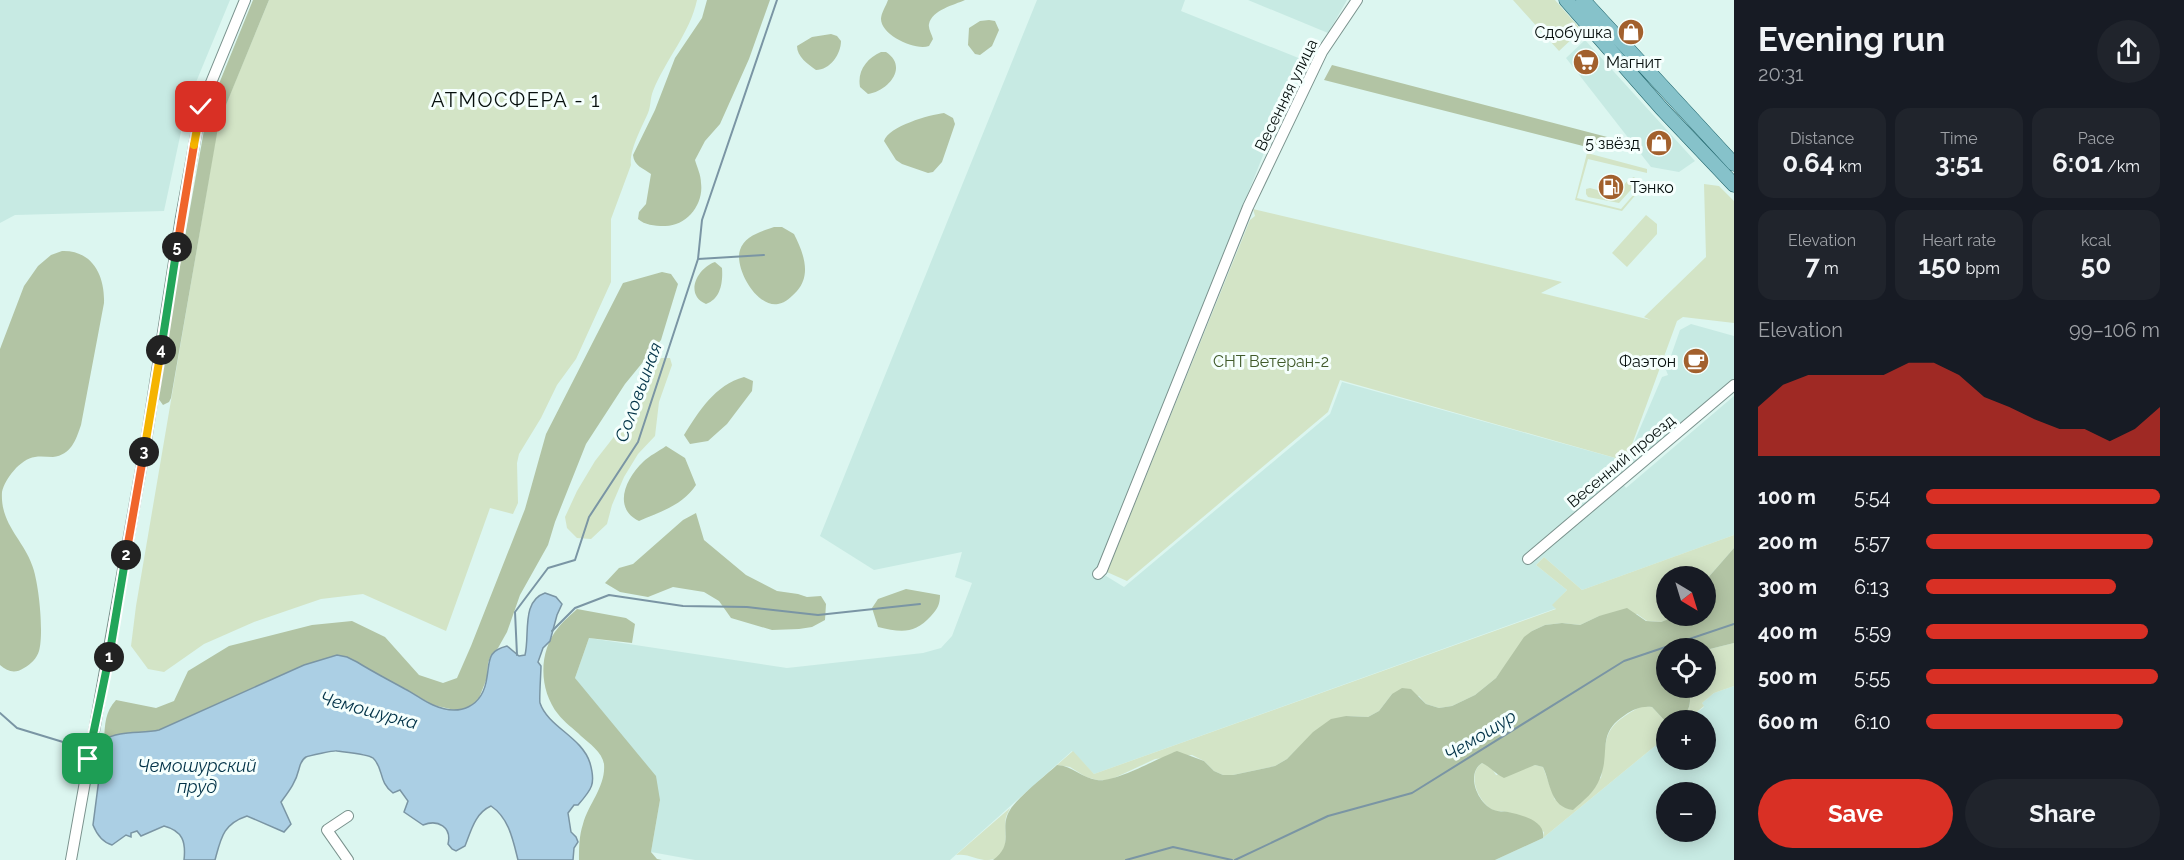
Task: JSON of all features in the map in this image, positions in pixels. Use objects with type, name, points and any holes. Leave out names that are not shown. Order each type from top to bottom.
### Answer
[{"type":"main road","points":[[1566,0],[1661,108],[1734,185]]},
{"type":"main road","points":[[1583,0],[1732,158]]},
{"type":"street","points":[[71,860],[146,441],[201,107],[245,0]]},
{"type":"street","name":"Весенняя улица","points":[[1098,574],[1102,570],[1248,207],[1322,52],[1357,0]]},
{"type":"street","name":"Весенний проезд","points":[[1528,559],[1734,385]]},
{"type":"street","points":[[348,816],[327,830],[348,860]]},
{"type":"shaded area","points":[[0,0],[230,0],[187,104],[164,211],[15,215],[0,223]]},
{"type":"shaded area","points":[[1037,0],[1185,0],[1181,11],[1301,59],[1098,574],[1124,587],[1330,414],[1342,382],[1626,461],[1619,479],[1626,488],[1734,396],[1734,535],[1582,590],[1544,557],[1536,565],[1567,590],[1553,605],[1557,608],[1094,774],[1072,751],[950,860],[695,860],[651,852],[660,800],[575,678],[589,638],[787,668],[923,653],[941,648],[952,636],[972,583],[955,577],[962,552],[874,570],[820,536]]},
{"type":"shaded area","points":[[1248,0],[1347,0],[1328,33]]},
{"type":"shaded area","points":[[1585,40],[1695,161],[1679,172],[1651,167],[1566,58]]},
{"type":"shaded area","points":[[1691,324],[1734,336],[1734,381],[1635,464],[1626,461],[1662,377],[1668,375],[1666,370],[1680,330]]},
{"type":"shaded area","points":[[1734,686],[1734,860],[1495,860],[1543,838],[1656,745],[1656,770],[1716,770],[1716,710],[1700,710],[1704,707],[1702,703],[1708,698],[1716,698],[1716,692]]},
{"type":"green space","points":[[253,0],[269,0],[219,122],[171,398],[163,405],[157,393],[205,125],[212,101]]},
{"type":"green space","points":[[269,0],[697,0],[689,24],[651,96],[649,110],[634,146],[631,165],[611,219],[611,282],[576,359],[557,385],[541,418],[519,454],[517,463],[518,503],[513,514],[490,508],[446,631],[363,594],[321,599],[254,622],[204,644],[164,672],[148,669],[131,646],[136,606],[216,136],[224,109]]},
{"type":"green space","points":[[707,0],[770,0],[749,59],[720,124],[705,141],[695,160],[701,183],[700,199],[696,207],[686,219],[679,223],[664,226],[650,225],[638,219],[639,212],[646,204],[651,174],[637,164],[633,155],[655,110],[675,58],[702,18]]},
{"type":"green space","points":[[888,0],[965,0],[934,15],[929,26],[933,39],[929,46],[923,47],[908,44],[892,36],[882,25],[881,19]]},
{"type":"green space","points":[[1513,0],[1555,0],[1584,33],[1574,37],[1559,51]]},
{"type":"green space","points":[[980,21],[995,21],[999,30],[992,46],[980,55],[975,54],[968,45],[969,28]]},
{"type":"green space","points":[[831,34],[837,36],[841,41],[839,51],[830,64],[816,70],[801,57],[797,46],[812,37]]},
{"type":"green space","points":[[881,52],[886,52],[893,58],[896,71],[889,83],[868,94],[860,87],[860,76],[867,61]]},
{"type":"green space","points":[[1332,65],[1611,138],[1605,145],[1587,147],[1324,80]]},
{"type":"green space","points":[[944,113],[953,118],[955,124],[942,162],[933,172],[928,173],[896,160],[884,141],[887,136],[910,122]]},
{"type":"green space","points":[[1587,153],[1647,169],[1647,173],[1588,159],[1577,198],[1621,209],[1644,185],[1622,211],[1575,200]]},
{"type":"green space","points":[[1634,177],[1638,182],[1619,203],[1588,197],[1586,194],[1586,189],[1590,188],[1616,195],[1628,180]]},
{"type":"green space","name":"СНТ Ветеран-2","points":[[1704,184],[1719,186],[1734,201],[1734,323],[1683,317],[1677,321],[1626,461],[1340,380],[1328,412],[1127,581],[1107,572],[1250,220],[1255,216],[1253,209],[1562,282],[1541,293],[1651,320],[1644,317],[1706,257]]},
{"type":"green space","points":[[1646,215],[1657,224],[1657,234],[1627,267],[1612,253]]},
{"type":"green space","points":[[774,227],[782,227],[794,234],[803,255],[805,270],[802,284],[797,291],[786,301],[770,304],[762,300],[749,285],[740,267],[739,258],[745,241]]},
{"type":"green space","points":[[62,251],[81,255],[95,266],[102,283],[104,303],[81,425],[75,441],[59,456],[35,457],[24,461],[6,481],[2,492],[2,503],[8,522],[35,573],[41,621],[37,656],[24,668],[12,671],[0,665],[0,349],[24,286],[38,266],[51,255]]},
{"type":"green space","points":[[715,262],[722,268],[721,284],[715,298],[706,304],[699,300],[694,288],[698,276]]},
{"type":"green space","points":[[662,272],[671,274],[678,284],[661,340],[625,384],[586,444],[548,545],[520,595],[507,632],[491,655],[487,678],[474,704],[459,711],[433,705],[337,655],[304,665],[159,730],[124,733],[104,740],[105,723],[116,700],[156,708],[174,701],[188,671],[229,646],[312,625],[352,621],[385,637],[419,675],[443,683],[457,678],[525,509],[546,434],[623,283]]},
{"type":"green space","points":[[661,358],[670,358],[672,365],[659,402],[655,436],[638,454],[624,477],[607,524],[591,539],[577,538],[567,528],[565,517],[577,491],[595,461],[641,402],[647,380]]},
{"type":"green space","points":[[744,377],[753,381],[752,391],[727,424],[708,441],[690,444],[684,435],[702,408],[724,386]]},
{"type":"green space","points":[[666,446],[685,458],[696,485],[678,503],[639,521],[626,509],[624,493],[627,484],[643,462]]},
{"type":"green space","points":[[696,513],[704,540],[746,575],[777,591],[807,597],[821,596],[826,604],[825,620],[812,627],[772,630],[731,618],[719,601],[704,592],[673,587],[648,597],[620,592],[605,583],[619,568],[633,564],[683,520]]},
{"type":"green space","points":[[1734,535],[1734,548],[1716,569],[1716,566],[1656,566],[1656,622],[1647,621],[1637,614],[1599,616],[1580,625],[1562,623],[1545,625],[1532,631],[1496,678],[1475,695],[1452,706],[1439,708],[1426,704],[1419,696],[1392,694],[1379,711],[1368,717],[1346,716],[1300,746],[1287,759],[1275,766],[1233,775],[1223,775],[1214,771],[1204,761],[1192,755],[1155,759],[1110,780],[1086,777],[1070,767],[1057,765],[1073,751],[1094,774],[1556,609],[1552,605],[1567,590],[1536,565],[1544,557],[1582,590]]},
{"type":"green space","points":[[1734,548],[1734,643],[1716,648],[1716,638],[1656,638],[1656,698],[1690,698],[1688,710],[1656,711],[1652,707],[1641,708],[1616,722],[1607,736],[1603,768],[1598,783],[1573,810],[1565,808],[1556,800],[1543,767],[1535,765],[1504,778],[1482,763],[1477,768],[1474,781],[1479,795],[1488,807],[1496,811],[1526,817],[1537,823],[1543,832],[1543,838],[1495,860],[993,860],[1004,848],[1006,823],[1010,810],[1025,793],[1057,765],[1068,767],[1097,780],[1114,778],[1177,751],[1204,761],[1214,771],[1223,775],[1275,766],[1287,759],[1313,732],[1331,719],[1346,716],[1368,717],[1379,711],[1392,694],[1402,688],[1411,689],[1426,704],[1439,708],[1452,706],[1475,695],[1496,678],[1524,637],[1545,625],[1562,623],[1580,625],[1599,616],[1627,608],[1646,621],[1656,622],[1656,626],[1716,626],[1716,569]]},
{"type":"green space","points":[[906,589],[940,595],[935,611],[925,622],[913,629],[900,631],[878,627],[872,608],[878,599]]},
{"type":"green space","points":[[577,609],[626,618],[635,624],[632,643],[589,638],[575,678],[656,776],[660,800],[651,852],[657,859],[662,860],[579,860],[582,828],[600,787],[604,764],[598,752],[558,714],[547,694],[543,671],[544,659],[551,638],[562,623]]},
{"type":"green space","points":[[1734,643],[1734,686],[1716,692],[1716,648]]},
{"type":"green space","points":[[1690,698],[1708,698],[1702,703],[1704,706],[1699,710],[1688,710]]},
{"type":"green space","points":[[1642,706],[1652,707],[1656,711],[1656,745],[1543,838],[1544,832],[1512,813],[1493,810],[1479,795],[1474,781],[1477,768],[1482,763],[1491,767],[1496,775],[1535,765],[1543,767],[1555,800],[1601,778],[1608,734],[1619,720]]},
{"type":"green space","points":[[1010,808],[1006,817],[1005,843],[1001,855],[996,859],[988,860],[956,855]]},
{"type":"water","name":"Чемошурский пруд","points":[[545,593],[556,597],[562,604],[550,641],[543,648],[538,662],[541,666],[540,703],[550,719],[586,754],[593,776],[592,786],[587,795],[568,813],[571,832],[578,842],[574,848],[573,860],[518,860],[506,823],[491,806],[477,818],[465,846],[456,851],[448,844],[448,833],[443,826],[434,823],[423,825],[404,812],[408,801],[400,790],[393,793],[388,789],[379,766],[373,758],[337,751],[308,756],[302,761],[294,782],[281,802],[291,824],[284,832],[247,816],[239,819],[224,833],[215,860],[184,860],[182,838],[175,831],[164,826],[141,836],[137,831],[131,833],[131,837],[126,835],[112,845],[96,832],[93,825],[104,740],[124,733],[159,730],[304,665],[337,655],[357,662],[433,705],[452,710],[469,707],[481,696],[491,657],[496,651],[507,646],[519,656],[525,655],[529,611],[537,597]]},
{"type":"waterway","name":"Соловьиная","points":[[517,655],[515,612],[548,568],[575,560],[589,517],[638,442],[698,259],[702,220],[777,0]]},
{"type":"waterway","points":[[698,259],[764,255]]},
{"type":"waterway","points":[[552,631],[575,608],[609,595],[683,606],[747,607],[818,615],[920,604]]},
{"type":"waterway","name":"Чемошур","points":[[1235,860],[1328,816],[1412,793],[1624,661],[1734,624]]},
{"type":"waterway","name":"Чемошурка","points":[[0,713],[17,728],[63,742]]},
{"type":"waterway","name":"Чемошур","points":[[1126,860],[1173,847],[1232,860]]},
{"type":"place","name":"Сдобушка","points":[[1631,32]]},
{"type":"place","name":"Магнит","points":[[1586,62]]},
{"type":"place","name":"5 звёзд","points":[[1659,143]]},
{"type":"place","name":"Тэнко","points":[[1611,187]]},
{"type":"place","name":"Фаэтон","points":[[1696,361]]},
{"type":"district","name":"АТМОСФЕРА - 1","points":[[516,100]]},
{"type":"route","points":[[88,759],[102,693],[146,441],[201,107]]}]
